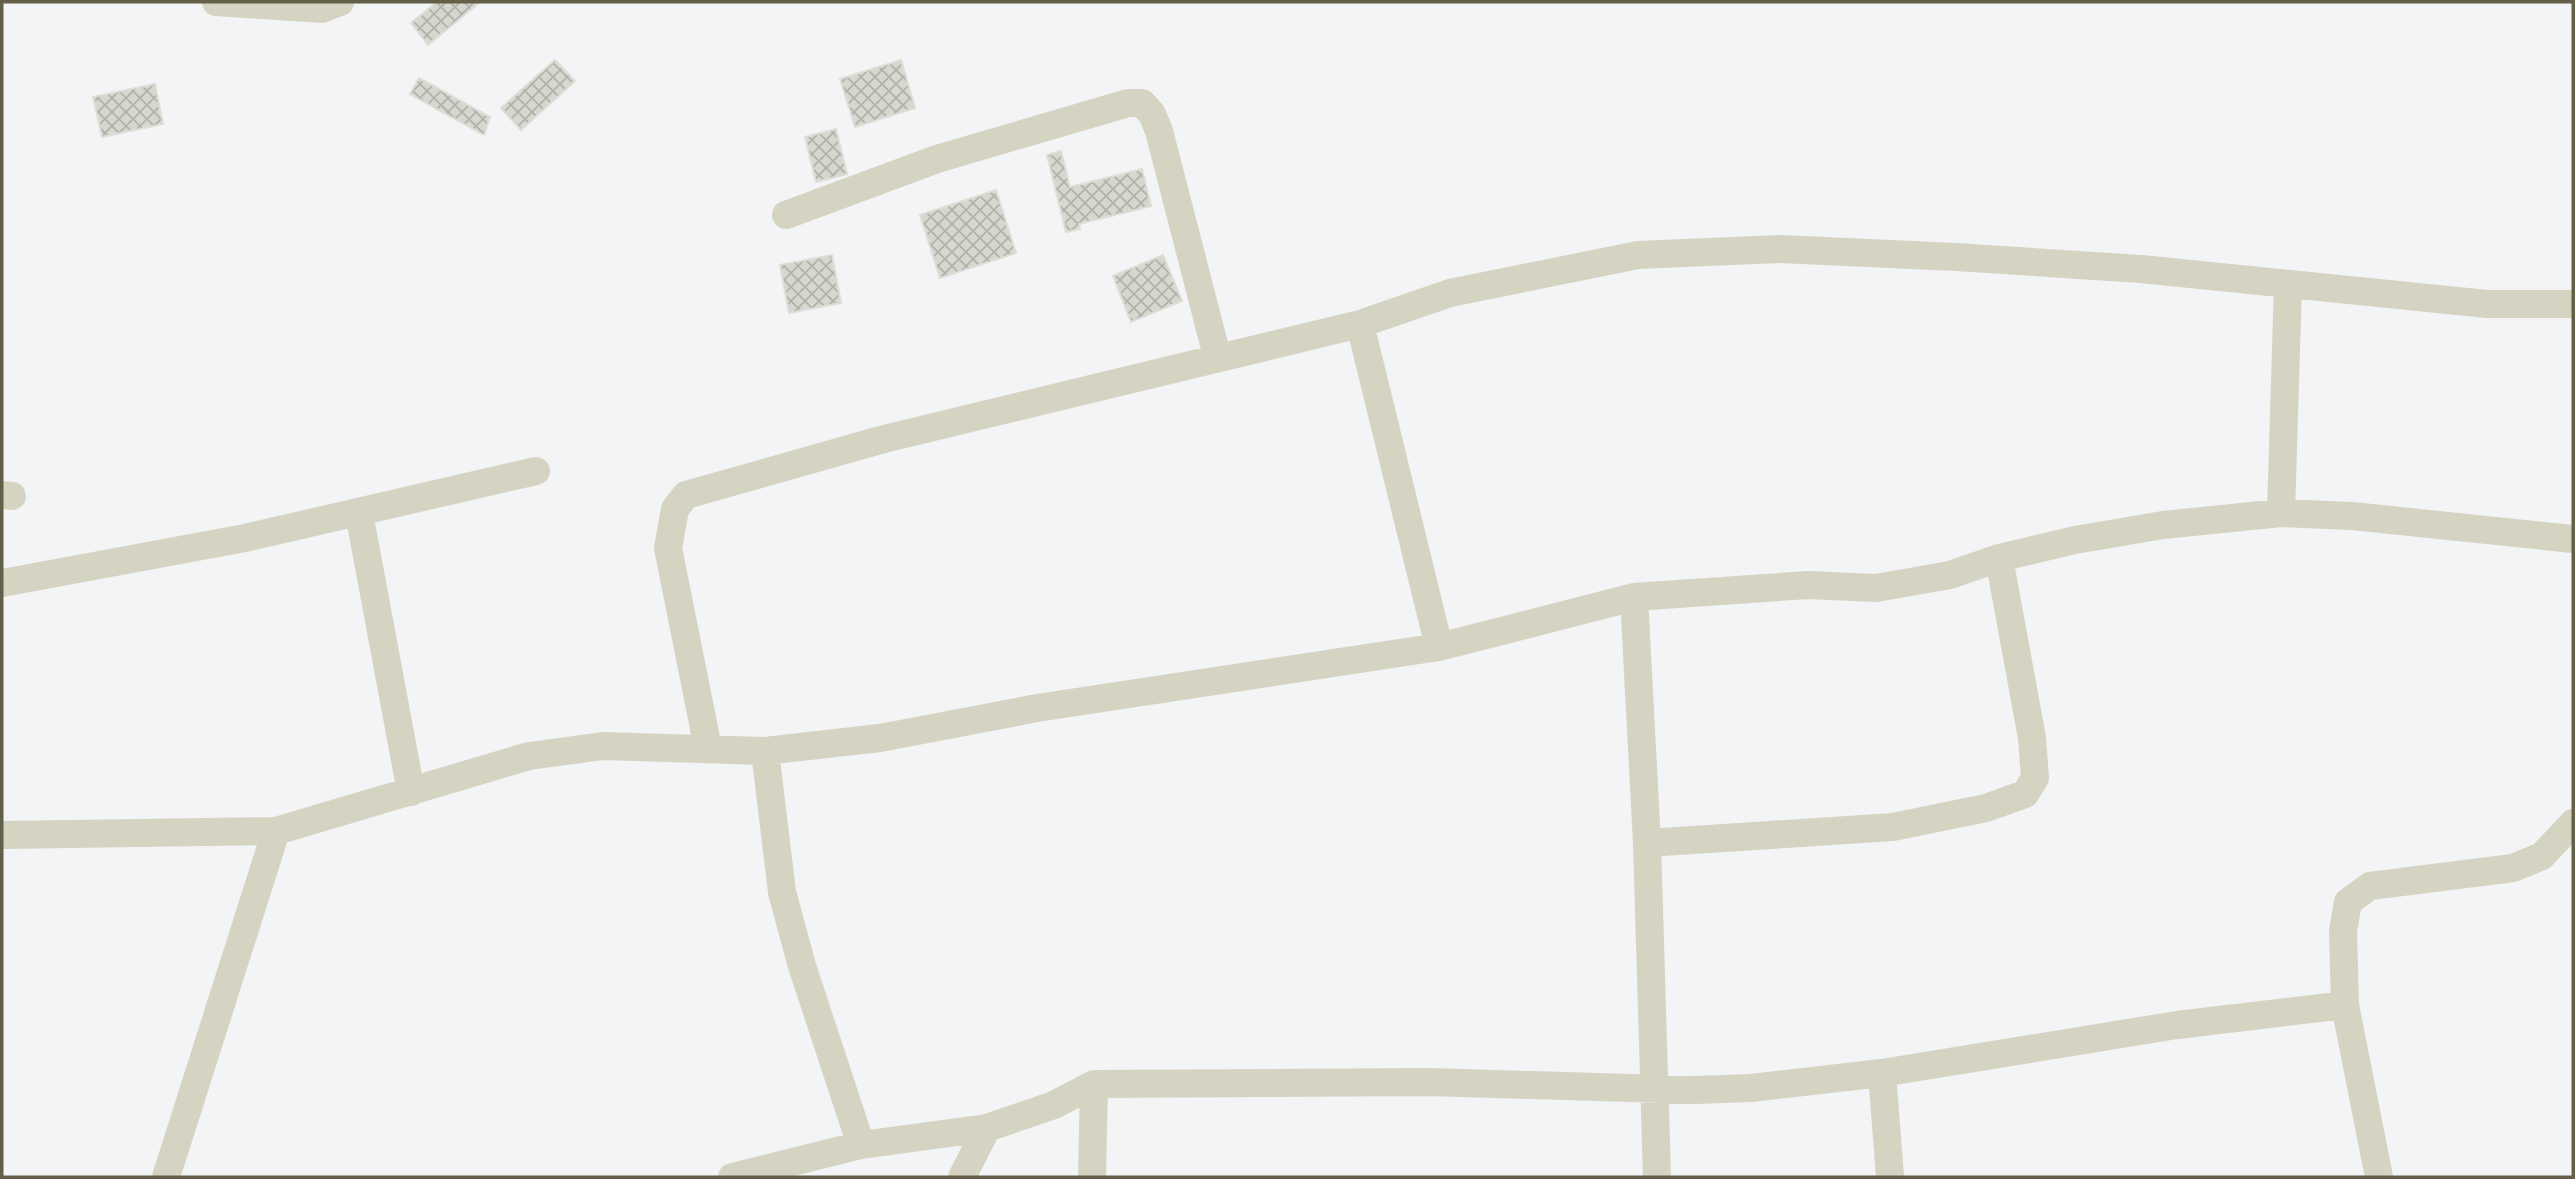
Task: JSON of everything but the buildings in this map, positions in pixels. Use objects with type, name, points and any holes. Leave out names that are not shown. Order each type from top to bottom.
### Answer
[{"type":"street","points":[[216,2],[322,9],[340,2]]},
{"type":"street","points":[[786,215],[937,159],[1128,103],[1143,103],[1152,114],[1159,131],[1217,356]]},
{"type":"street","points":[[708,748],[668,548],[675,509],[686,495],[884,439],[1217,356],[1360,324],[1450,293],[1638,255],[1780,249],[2141,269],[2487,304],[2573,304]]},
{"type":"street","points":[[2281,513],[2288,285]]},
{"type":"street","points":[[1360,324],[1439,647]]},
{"type":"street","points":[[2,583],[359,513],[536,471]]},
{"type":"street","points":[[359,513],[411,792]]},
{"type":"street","points":[[2,835],[276,831],[529,756],[603,746],[765,751],[880,738],[1037,708],[1439,647],[1634,597],[1808,585],[1876,588],[1950,575],[1999,558],[2075,540],[2163,525],[2281,513],[2352,516],[2573,539]]},
{"type":"street","points":[[1647,843],[1893,827],[1986,808],[2025,794],[2035,778],[2032,738],[1999,558]]},
{"type":"street","points":[[1634,597],[1647,843],[1657,1177]]},
{"type":"street","points":[[765,751],[782,892],[802,966],[860,1145]]},
{"type":"street","points":[[2379,1177],[2345,1005],[2343,931],[2348,902],[2370,886],[2514,869],[2542,856],[2573,823]]},
{"type":"street","points":[[166,1177],[276,831]]},
{"type":"street","points":[[732,1177],[860,1145],[987,1128],[1054,1105],[1094,1084],[1429,1082],[1695,1090],[1751,1088],[1882,1073],[2177,1025],[2345,1005]]},
{"type":"street","points":[[1882,1073],[1890,1177]]},
{"type":"street","points":[[1092,1177],[1094,1084]]},
{"type":"street","points":[[962,1177],[987,1128]]}]
